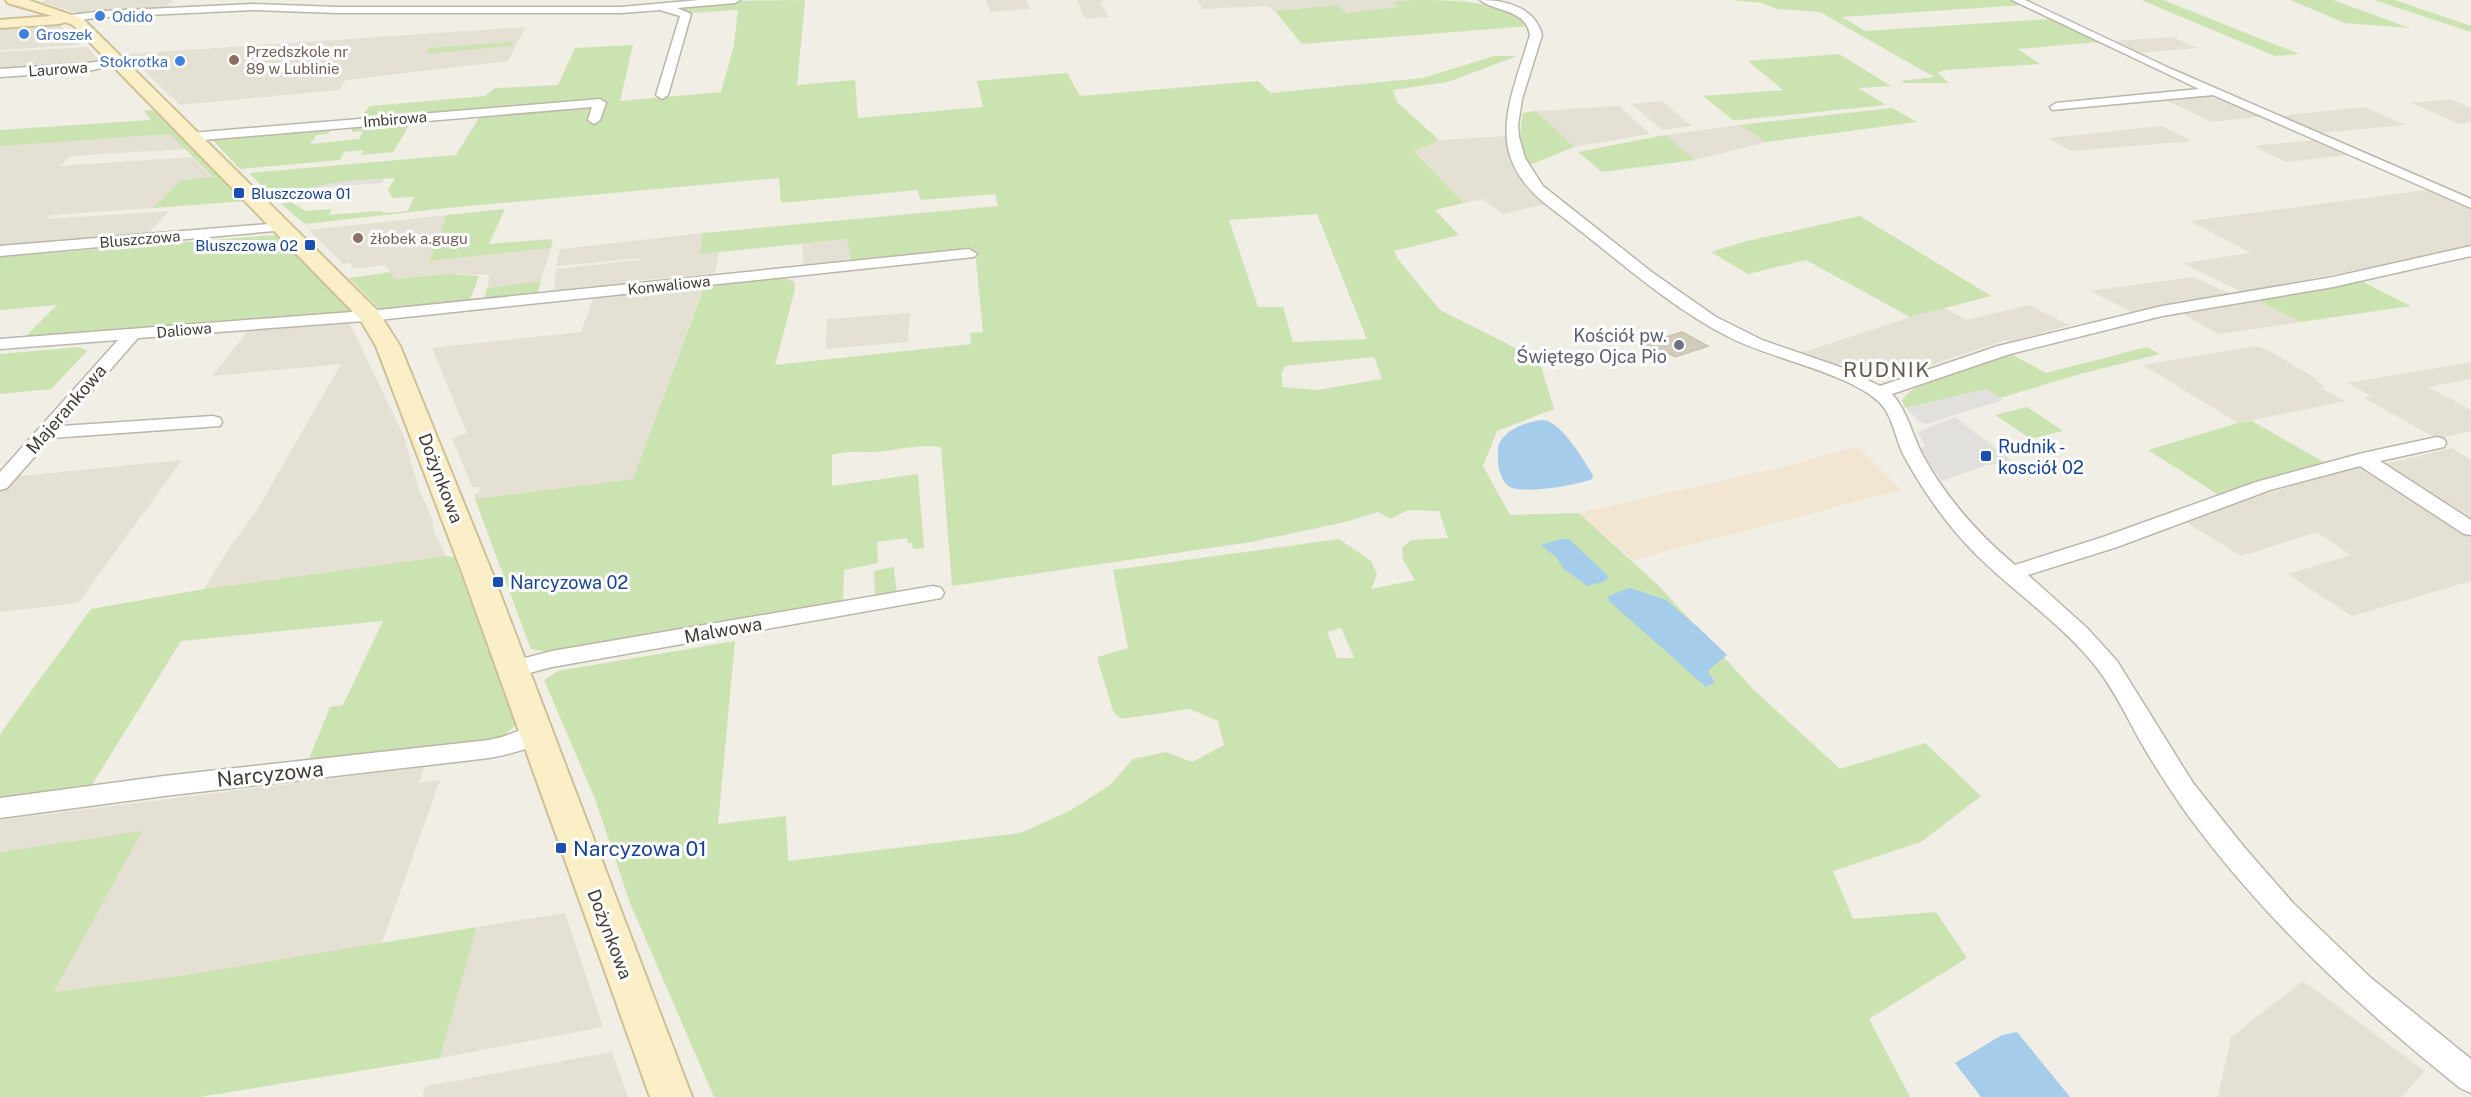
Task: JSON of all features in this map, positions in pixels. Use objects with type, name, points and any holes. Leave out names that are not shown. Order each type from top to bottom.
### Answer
[{"type":"street","name":"Dożynkowa","points":[[13,0],[63,15],[78,22],[369,315],[388,346],[514,669],[671,1097]]},
{"type":"street","points":[[170,10],[180,0]]},
{"type":"street","points":[[0,23],[63,15],[253,7],[348,10],[603,10],[735,0]]},
{"type":"street","points":[[1485,0],[1519,12],[1532,22],[1536,35],[1516,104],[1512,131],[1514,146],[1523,168],[1538,189],[1646,275],[1707,318],[1765,348],[1850,378],[1879,393],[1891,404],[1914,456],[1948,508],[1970,536],[2083,638],[2108,665],[2163,759],[2261,887],[2340,968],[2390,1013],[2471,1078]]},
{"type":"street","points":[[1499,4],[1518,0]]},
{"type":"street","points":[[2017,0],[2214,92],[2471,204]]},
{"type":"street","points":[[662,95],[686,14],[663,7]]},
{"type":"street","points":[[0,23],[63,15]]},
{"type":"street","name":"Laurowa","points":[[0,73],[88,67],[116,62]]},
{"type":"street","points":[[2056,107],[2214,92]]},
{"type":"street","name":"Imbirowa","points":[[191,137],[478,112],[600,104],[594,120]]},
{"type":"street","name":"Bluszczowa","points":[[0,250],[280,227]]},
{"type":"street","points":[[1879,393],[1993,354],[2111,323],[2172,309],[2334,282],[2471,251]]},
{"type":"street","name":"Konwaliowa","points":[[369,315],[969,254]]},
{"type":"street","name":"Daliowa","points":[[0,344],[369,315]]},
{"type":"street","name":"Majerankowa","points":[[0,484],[133,334]]},
{"type":"street","points":[[46,433],[213,422]]},
{"type":"street","points":[[2011,573],[2098,547],[2247,491],[2363,459],[2437,443]]},
{"type":"street","points":[[2363,459],[2471,529]]},
{"type":"street","name":"Malwowa","points":[[514,669],[552,659],[933,594]]},
{"type":"street","name":"Narcyzowa","points":[[0,808],[164,786],[489,749],[506,746],[537,734]]},
{"type":"shaded area","points":[[45,0],[173,0],[162,9],[81,14],[41,2]]},
{"type":"shaded area","points":[[986,0],[1027,0],[1030,9],[990,12]]},
{"type":"shaded area","points":[[1077,0],[1110,0],[1100,1],[1108,17],[1085,19]]},
{"type":"shaded area","points":[[1197,0],[1415,0],[1395,2],[1400,7],[1346,13],[1337,5],[1273,11],[1268,6],[1203,9]]},
{"type":"shaded area","points":[[59,24],[79,45],[0,50],[0,27]]},
{"type":"shaded area","points":[[526,27],[508,61],[346,80],[339,90],[180,105],[127,54]]},
{"type":"shaded area","points":[[2173,37],[2198,48],[2134,53],[2110,41]]},
{"type":"shaded area","points":[[87,47],[100,62],[0,69],[0,52]]},
{"type":"shaded area","points":[[2213,93],[2264,116],[2212,122],[2161,98]]},
{"type":"shaded area","points":[[2450,99],[2471,108],[2471,122],[2460,124],[2411,103]]},
{"type":"shaded area","points":[[1662,101],[1692,126],[1663,130],[1631,104]]},
{"type":"shaded area","points":[[1619,106],[1650,134],[1574,147],[1536,111]]},
{"type":"shaded area","points":[[2364,107],[2406,125],[2320,133],[2280,116]]},
{"type":"shaded area","points":[[1739,125],[1766,142],[1695,160],[1665,135]]},
{"type":"shaded area","points":[[2162,126],[2192,141],[2071,151],[2048,138]]},
{"type":"shaded area","points":[[170,134],[187,149],[71,156],[60,166],[192,157],[213,178],[181,180],[153,208],[52,215],[47,219],[169,211],[147,235],[0,246],[0,145]]},
{"type":"shaded area","points":[[1506,136],[1514,159],[1529,189],[1546,204],[1503,214],[1483,199],[1464,203],[1414,150],[1439,140]]},
{"type":"shaded area","points":[[2314,140],[2348,155],[2286,162],[2253,146]]},
{"type":"shaded area","points":[[384,179],[381,183],[324,187],[289,195],[287,192],[346,181]]},
{"type":"shaded area","points":[[2426,190],[2440,192],[2471,206],[2471,248],[2242,292],[2182,263],[2251,253],[2190,221]]},
{"type":"shaded area","points":[[447,215],[429,261],[551,248],[541,281],[487,288],[490,275],[449,274],[395,279],[385,265],[354,269],[350,263],[343,264],[309,230]]},
{"type":"shaded area","points":[[703,233],[700,254],[719,252],[715,273],[635,281],[633,286],[622,287],[621,283],[610,284],[607,289],[588,291],[588,286],[554,293],[556,269],[641,258],[556,266],[560,249]]},
{"type":"shaded area","points":[[847,239],[851,263],[804,269],[802,244]]},
{"type":"shaded area","points":[[2193,277],[2233,295],[2177,301],[2134,313],[2090,291]]},
{"type":"shaded area","points":[[704,285],[633,479],[475,499],[474,494],[478,493],[481,487],[472,487],[452,438],[467,433],[432,348],[581,332],[594,296]]},
{"type":"shaded area","points":[[2258,300],[2301,322],[2218,334],[2180,312]]},
{"type":"shaded area","points":[[2029,305],[2070,325],[2010,342],[2006,340],[1895,377],[1874,376],[1848,361],[1836,365],[1800,353],[1942,307],[1967,320]]},
{"type":"shaded area","points":[[910,313],[908,342],[826,349],[827,319]]},
{"type":"shaded area","points":[[349,322],[403,434],[419,490],[432,518],[434,532],[446,556],[204,589],[231,545],[256,512],[341,364],[212,376],[248,331]]},
{"type":"shaded area","points":[[2255,346],[2266,349],[2317,379],[2315,380],[2325,386],[2321,388],[2345,401],[2238,423],[2143,365]]},
{"type":"shaded area","points":[[2471,362],[2471,379],[2428,387],[2471,410],[2471,431],[2441,438],[2432,436],[2364,398],[2371,396],[2348,383]]},
{"type":"shaded area","points":[[1986,389],[2003,400],[1926,424],[1919,421],[1906,408]]},
{"type":"shaded area","points":[[1955,417],[2016,464],[1987,465],[1942,481],[1920,450],[1925,446],[1918,432]]},
{"type":"shaded area","points":[[1858,446],[1901,490],[1633,560],[1579,513],[1787,466]]},
{"type":"shaded area","points":[[2452,448],[2471,460],[2471,581],[2352,616],[2288,574],[2350,555],[2317,532],[2241,556],[2183,520],[2332,473],[2360,466],[2381,465]]},
{"type":"shaded area","points":[[182,460],[78,603],[0,612],[0,490],[11,477]]},
{"type":"shaded area","points":[[424,767],[419,783],[440,780],[382,943],[187,975],[54,992],[141,832],[0,852],[0,820]]},
{"type":"shaded area","points":[[565,913],[603,1027],[440,1058],[477,927]]},
{"type":"shaded area","points":[[2303,981],[2425,1071],[2402,1097],[2218,1097],[2231,1037]]},
{"type":"shaded area","points":[[612,1052],[628,1097],[422,1097],[426,1086]]},
{"type":"green space","points":[[805,0],[797,85],[855,80],[858,118],[983,107],[977,81],[1067,73],[1080,96],[1258,81],[1271,93],[1423,78],[1494,56],[1517,56],[1448,82],[1393,90],[1397,102],[1439,140],[1414,151],[1464,203],[1435,210],[1459,235],[1394,251],[1397,258],[1440,310],[1539,360],[1554,409],[1497,431],[1483,466],[1510,515],[1579,513],[1659,586],[1753,689],[1840,769],[1925,743],[1981,796],[1921,842],[1833,871],[1853,919],[1936,912],[1967,958],[1869,1019],[1910,1097],[714,1097],[630,903],[595,799],[544,680],[558,671],[735,641],[718,824],[786,816],[788,861],[1021,833],[1071,810],[1110,785],[1133,759],[1166,752],[1192,762],[1224,745],[1218,721],[1190,709],[1121,719],[1113,711],[1097,657],[1128,648],[1113,570],[1339,539],[1371,561],[1377,574],[1371,589],[1415,580],[1403,560],[1402,548],[1411,540],[1448,538],[1439,511],[1408,510],[1391,519],[1378,512],[1345,522],[1251,542],[952,586],[941,447],[923,446],[843,453],[832,455],[832,486],[918,474],[924,548],[913,549],[912,543],[908,543],[907,538],[877,542],[878,563],[844,570],[843,603],[553,653],[531,649],[475,499],[633,479],[705,284],[765,278],[787,279],[794,282],[795,289],[775,365],[971,344],[970,333],[983,332],[975,250],[851,263],[847,239],[700,254],[703,233],[998,206],[995,194],[921,200],[917,190],[781,203],[779,178],[446,208],[305,224],[281,204],[290,202],[306,211],[331,209],[329,215],[379,211],[386,213],[408,211],[414,197],[392,198],[388,190],[395,178],[346,181],[288,192],[289,195],[275,199],[249,173],[456,155],[482,113],[357,121],[370,106],[485,96],[495,88],[558,85],[575,48],[633,45],[620,101],[721,92],[734,45],[738,10],[687,13],[670,8],[735,1]],"holes":[[[1317,214],[1367,339],[1293,342],[1283,307],[1258,307],[1229,220]],[[1374,357],[1382,379],[1317,390],[1283,387],[1281,375],[1285,366]],[[1341,628],[1354,658],[1337,658],[1327,632]]]},
{"type":"green space","points":[[1732,0],[2013,0],[2023,5],[1842,17],[1865,31],[2049,19],[2100,42],[2018,49],[2040,64],[1944,70],[1938,73],[1949,83],[1905,83],[1901,81],[1934,77],[1820,12],[1777,9],[1762,3]]},
{"type":"green space","points":[[2141,0],[2163,0],[2299,54],[2275,56]]},
{"type":"green space","points":[[2290,0],[2333,0],[2410,28],[2345,23]]},
{"type":"green space","points":[[2374,0],[2395,0],[2471,26],[2471,32]]},
{"type":"green space","points":[[1460,1],[1493,6],[1520,17],[1529,26],[1302,44],[1275,11],[1337,5],[1346,13],[1399,7],[1394,2]]},
{"type":"green space","points":[[514,43],[511,46],[427,54],[429,48]]},
{"type":"green space","points":[[1839,54],[1891,86],[1858,88],[1886,105],[1733,120],[1703,96],[1783,90],[1748,61]]},
{"type":"green space","points":[[1892,108],[1917,122],[1766,142],[1739,125]]},
{"type":"green space","points":[[152,110],[180,134],[247,201],[153,208],[181,180],[213,177],[170,134],[0,146],[0,130],[151,120],[144,111]]},
{"type":"green space","points":[[1536,111],[1574,147],[1532,164],[1528,163],[1523,150],[1521,127],[1523,113]]},
{"type":"green space","points":[[413,119],[393,152],[361,155],[364,150],[344,152],[340,160],[240,169],[210,137],[333,127],[328,134],[317,135],[310,144],[359,139],[363,131],[352,132],[352,127]]},
{"type":"green space","points":[[1665,135],[1695,160],[1602,172],[1578,152]]},
{"type":"green space","points":[[505,209],[489,244],[553,239],[551,248],[429,261],[447,215]]},
{"type":"green space","points":[[1860,216],[1991,296],[1910,317],[1806,260],[1748,274],[1711,252],[1743,242]]},
{"type":"green space","points":[[276,235],[356,315],[22,340],[57,305],[0,310],[0,257]]},
{"type":"green space","points":[[390,272],[395,279],[449,274],[479,276],[469,303],[381,310],[349,278]]},
{"type":"green space","points":[[2359,280],[2411,306],[2301,322],[2258,300]]},
{"type":"green space","points":[[541,281],[537,296],[483,302],[487,288]]},
{"type":"green space","points":[[79,347],[87,351],[51,389],[0,394],[0,354]]},
{"type":"green space","points":[[2147,347],[2160,354],[2080,374],[2000,398],[1986,389],[1906,408],[1902,401],[1910,392],[1937,377],[2013,355],[2046,373]]},
{"type":"green space","points":[[2027,407],[2063,431],[2031,439],[1995,415]]},
{"type":"green space","points":[[2252,421],[2327,464],[2222,497],[2148,450],[2238,423]]},
{"type":"green space","points":[[446,556],[454,557],[516,725],[498,741],[307,764],[330,707],[343,705],[383,621],[181,641],[90,788],[0,801],[0,734],[91,609],[204,589]]},
{"type":"green space","points":[[894,567],[897,595],[875,598],[874,571]]},
{"type":"green space","points":[[142,831],[54,992],[187,975],[477,927],[440,1058],[199,1097],[0,1097],[0,852]]},
{"type":"water","points":[[1544,420],[1565,435],[1593,475],[1592,479],[1535,490],[1513,488],[1505,483],[1498,463],[1498,448],[1503,437],[1520,426]]},
{"type":"water","points":[[1569,539],[1609,577],[1603,582],[1587,586],[1564,569],[1556,557],[1541,545]]},
{"type":"water","points":[[1630,588],[1666,600],[1727,655],[1708,672],[1715,682],[1706,687],[1609,601],[1608,596]]},
{"type":"water","points":[[2017,1032],[2070,1097],[1981,1097],[1955,1063],[2002,1035]]},
{"type":"building","name":"Kościół pw. Świętego Ojca Pio","points":[[1682,332],[1708,346],[1675,357],[1644,344]]},
{"type":"place","name":"Odido","points":[[100,16]]},
{"type":"place","name":"Groszek","points":[[24,34]]},
{"type":"place","name":"Przedszkole nr 89 w Lublinie","points":[[234,60]]},
{"type":"place","name":"Stokrotka","points":[[180,61]]},
{"type":"place","name":"Bluszczowa 01","points":[[239,193]]},
{"type":"place","name":"żłobek a.gugu","points":[[358,238]]},
{"type":"place","name":"Bluszczowa 02","points":[[310,245]]},
{"type":"place","name":"Kościół pw. Świętego Ojca Pio","points":[[1679,345]]},
{"type":"place","name":"Rudnik - kosciół 02","points":[[1986,456]]},
{"type":"place","name":"Narcyzowa 02","points":[[498,582]]},
{"type":"place","name":"Narcyzowa 01","points":[[561,848]]},
{"type":"district","name":"RUDNIK","points":[[1887,369]]}]
